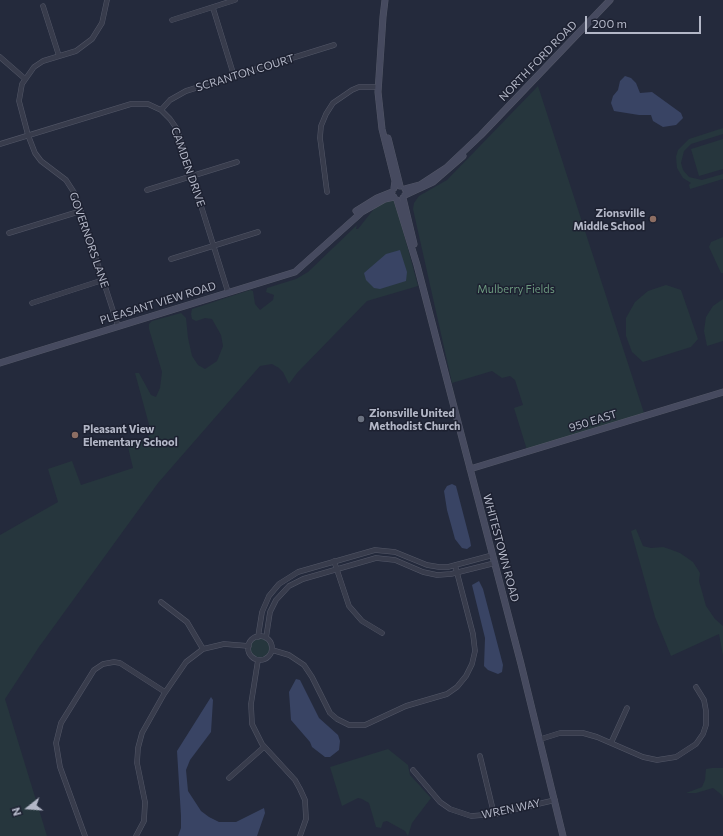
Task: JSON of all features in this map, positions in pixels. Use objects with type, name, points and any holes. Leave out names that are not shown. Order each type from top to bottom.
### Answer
[{"type":"street","points":[[0,57],[24,78],[29,71],[38,64],[76,51],[92,39],[102,23],[107,0]]},
{"type":"street","points":[[172,20],[234,0]]},
{"type":"street","points":[[386,0],[382,16],[378,87],[380,112],[400,193]]},
{"type":"street","name":"NORTH FORD ROAD","points":[[400,193],[420,185],[440,172],[480,135],[610,0]]},
{"type":"street","points":[[43,6],[59,56]]},
{"type":"street","points":[[213,8],[234,76]]},
{"type":"street","name":"SCRANTON COURT","points":[[161,110],[170,100],[180,93],[334,45]]},
{"type":"street","name":"GOVERNORS LANE","points":[[24,78],[20,90],[19,101],[31,145],[41,161],[70,186],[81,211],[118,326]]},
{"type":"street","points":[[326,192],[320,138],[326,114],[333,103],[352,90],[359,87],[378,87]]},
{"type":"street","points":[[0,144],[131,104],[148,104],[161,110]]},
{"type":"street","name":"CAMDEN DRIVE","points":[[161,110],[177,129],[228,292]]},
{"type":"street","points":[[147,190],[237,162]]},
{"type":"street","name":"WHITESTOWN ROAD","points":[[400,193],[408,200],[409,220],[417,265]]},
{"type":"street","name":"WHITESTOWN ROAD","points":[[400,193],[417,265],[541,739],[563,836]]},
{"type":"street","name":"PLEASANT VIEW ROAD","points":[[0,363],[295,272],[362,212],[385,199],[400,193]]},
{"type":"street","points":[[9,233],[81,211]]},
{"type":"street","points":[[171,260],[258,232]]},
{"type":"street","points":[[32,303],[103,280]]},
{"type":"street","name":"950 EAST","points":[[470,469],[723,392]]},
{"type":"street","points":[[258,637],[264,604],[276,586],[298,572],[366,552],[381,550],[398,553],[431,566],[444,567],[493,555]]},
{"type":"street","points":[[266,638],[271,609],[282,592],[300,580],[369,559],[383,558],[395,560],[432,575],[457,573],[495,563]]},
{"type":"street","points":[[334,561],[345,598],[350,608],[362,621],[382,633]]},
{"type":"street","points":[[272,650],[289,655],[304,665],[312,677],[330,713],[337,719],[349,725],[365,725],[406,706],[447,694],[457,687],[466,676],[472,664],[475,651],[473,634],[455,565]]},
{"type":"street","points":[[161,602],[187,622],[203,649]]},
{"type":"street","points":[[258,637],[266,638],[271,644],[272,650],[267,658],[258,660],[251,656],[249,646],[252,640],[258,637]]},
{"type":"street","points":[[136,836],[144,821],[145,802],[137,763],[138,748],[142,733],[166,692],[186,662],[203,649],[224,644],[249,646]]},
{"type":"street","points":[[258,660],[251,717],[255,732],[264,747],[295,780],[304,800],[306,819],[300,836]]},
{"type":"street","points":[[85,836],[60,767],[56,743],[60,723],[94,670],[103,664],[114,662],[120,663],[166,692]]},
{"type":"street","points":[[541,739],[560,733],[583,733],[643,757],[657,760],[681,755],[696,744],[703,734],[706,725],[704,700],[696,687]]},
{"type":"street","points":[[610,743],[627,708]]},
{"type":"street","points":[[229,778],[264,747]]},
{"type":"street","points":[[480,756],[494,814]]},
{"type":"street","name":"WREN WAY","points":[[413,770],[440,802],[450,809],[471,816],[494,814],[555,800]]},
{"type":"green space","name":"Mulberry Fields","points":[[538,86],[644,413],[527,450],[514,408],[523,405],[515,380],[510,376],[502,378],[492,371],[452,383],[413,209],[414,203],[419,196],[447,180]]},
{"type":"green space","points":[[723,128],[723,134],[691,144],[684,151],[681,163],[683,170],[689,177],[702,180],[723,174],[723,179],[690,189],[689,185],[691,183],[683,178],[677,168],[676,157],[678,150],[689,139]]},
{"type":"green space","points":[[723,139],[723,169],[699,176],[691,149]]},
{"type":"green space","points":[[392,199],[395,201],[418,286],[367,301],[297,373],[289,384],[283,372],[279,368],[272,364],[260,366],[158,483],[39,647],[5,699],[47,836],[0,836],[0,535],[58,502],[48,469],[72,461],[81,485],[133,468],[127,443],[148,437],[151,432],[135,373],[139,373],[151,395],[156,397],[160,388],[162,372],[149,329],[149,324],[152,321],[181,313],[186,318],[192,356],[198,365],[205,369],[217,361],[223,346],[221,335],[212,319],[205,318],[196,321],[192,319],[192,309],[250,290],[253,291],[255,304],[260,310],[273,300],[274,295],[266,292],[267,288],[296,279],[308,272],[357,225],[356,229],[358,229],[377,205]]},
{"type":"green space","points":[[723,237],[723,273],[721,273],[709,247],[711,242]]},
{"type":"green space","points":[[666,285],[681,290],[698,339],[691,347],[643,362],[632,352],[626,336],[626,318],[635,302],[648,291]]},
{"type":"green space","points":[[723,299],[723,341],[707,346],[704,331],[706,317],[713,306]]},
{"type":"green space","points":[[636,529],[643,546],[651,548],[663,547],[680,553],[693,562],[700,573],[699,581],[706,606],[715,619],[723,626],[723,656],[719,634],[671,656],[655,617],[631,531]]},
{"type":"green space","points":[[260,638],[267,641],[270,648],[267,655],[260,658],[253,655],[250,648],[253,641]]},
{"type":"green space","points":[[388,749],[408,765],[410,775],[431,798],[412,823],[408,836],[405,831],[387,821],[383,822],[381,828],[376,827],[369,803],[362,799],[358,798],[342,806],[330,767]]},
{"type":"green space","points":[[723,768],[723,799],[722,795],[713,788],[696,793],[686,793],[702,787],[705,780],[706,769]]},
{"type":"water","points":[[625,76],[631,78],[636,83],[640,93],[652,92],[681,113],[683,118],[676,125],[663,127],[653,121],[651,115],[639,115],[614,111],[611,103],[613,96],[618,90],[620,81]]},
{"type":"water","points":[[400,250],[407,272],[406,281],[380,289],[374,288],[366,280],[364,273],[386,254]]},
{"type":"water","points":[[452,484],[456,486],[470,540],[471,546],[467,549],[462,548],[455,539],[447,510],[444,491],[447,486]]},
{"type":"water","points":[[479,581],[483,589],[503,665],[502,672],[498,674],[488,670],[484,666],[485,638],[472,585]]},
{"type":"water","points":[[296,679],[300,680],[319,718],[338,735],[340,741],[339,750],[330,757],[325,757],[312,747],[310,742],[291,720],[289,692]]},
{"type":"water","points":[[211,697],[213,700],[211,732],[190,760],[186,770],[188,791],[201,811],[219,822],[236,822],[264,808],[265,813],[257,836],[178,836],[181,828],[181,816],[177,751]]},
{"type":"place","name":"Zionsville Middle School","points":[[653,219]]},
{"type":"place","name":"Zionsville United Methodist Church","points":[[361,419]]},
{"type":"place","name":"Pleasant View Elementary School","points":[[75,435]]}]
